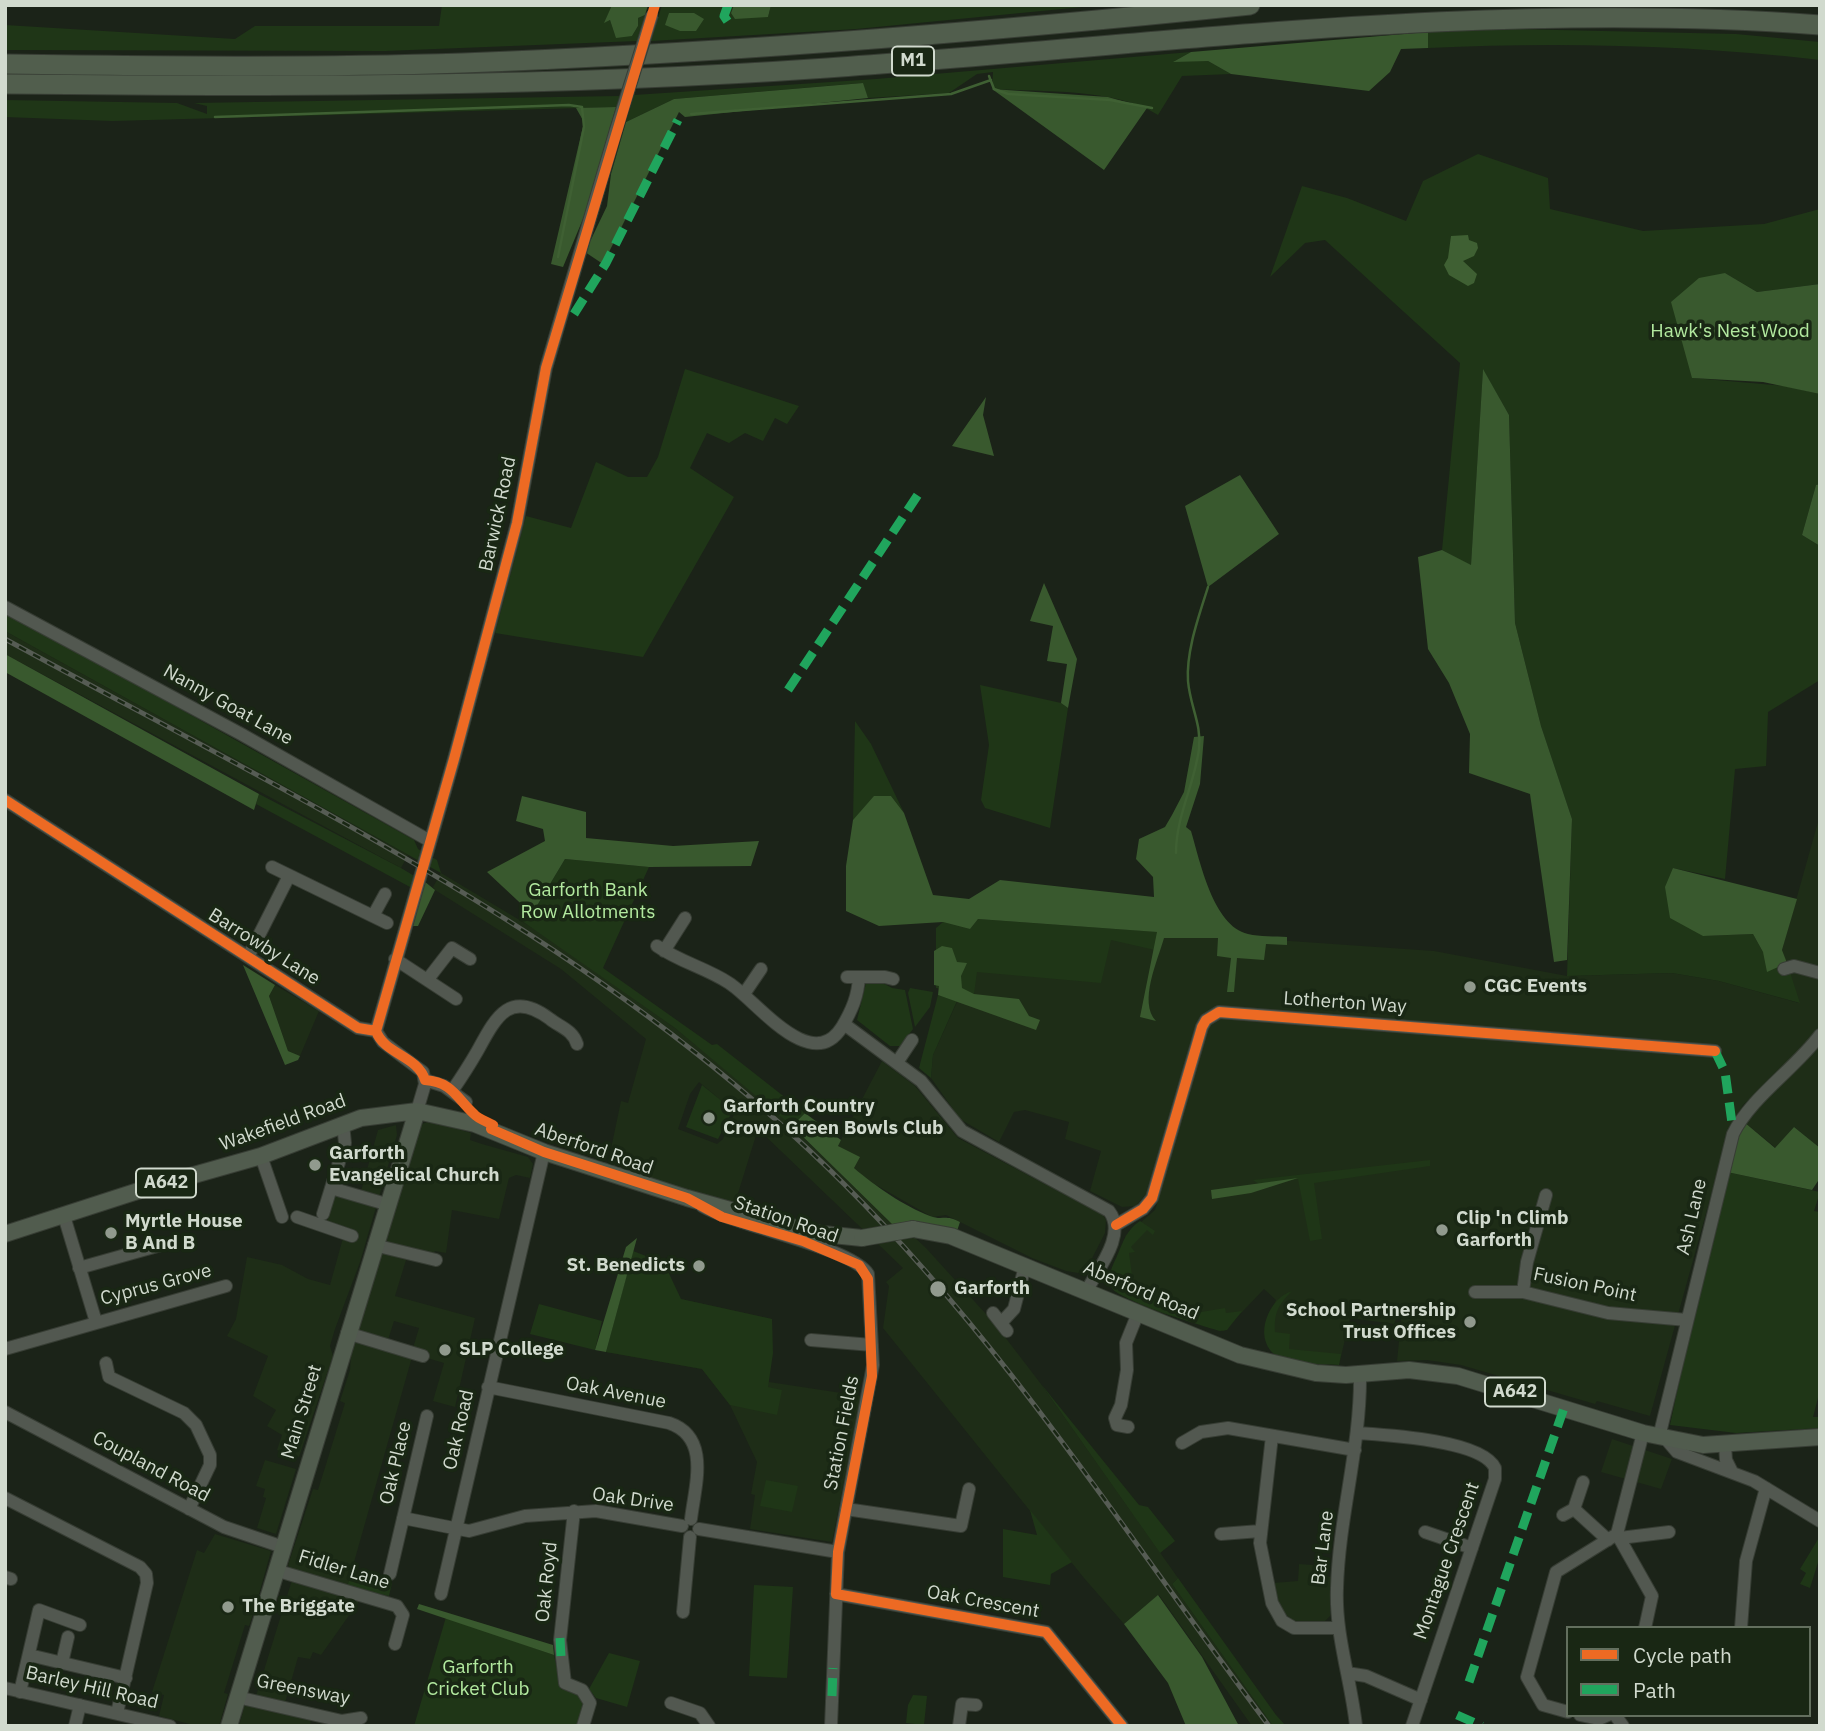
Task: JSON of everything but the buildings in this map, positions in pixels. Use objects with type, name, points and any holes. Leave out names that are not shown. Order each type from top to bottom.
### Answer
[{"type":"highway","name":"M1","points":[[5,64],[354,65],[680,53],[950,34],[1250,5]]},
{"type":"highway","name":"M1","points":[[5,84],[353,86],[553,83],[828,68],[1314,24],[1434,16],[1567,12],[1682,15],[1820,25]]},
{"type":"main road","name":"Wakefield Road","points":[[5,1234],[141,1190],[261,1156],[379,1113],[416,1111]]},
{"type":"main road","name":"Aberford Road","points":[[416,1111],[475,1124],[544,1152],[687,1198],[813,1233],[862,1238],[913,1228],[951,1236],[1252,1360],[1300,1371],[1360,1374],[1409,1370],[1458,1376],[1656,1436],[1726,1445],[1820,1437]]},
{"type":"main road","name":"Main Street","points":[[229,1726],[347,1333],[366,1241],[386,1204],[416,1111]]},
{"type":"street","name":"Barwick Road","points":[[376,1031],[517,523],[547,366],[653,10]]},
{"type":"street","name":"Nanny Goat Lane","points":[[5,607],[241,733],[430,841]]},
{"type":"street","name":"Barrowby Lane","points":[[5,800],[358,1028],[376,1031],[383,1042],[420,1068],[425,1080],[438,1083],[466,1102]]},
{"type":"street","points":[[272,867],[387,923]]},
{"type":"street","points":[[248,957],[289,877]]},
{"type":"street","points":[[373,916],[384,894]]},
{"type":"street","points":[[685,918],[661,949],[729,983],[775,1023],[802,1041],[827,1040],[844,1024],[858,996],[853,977],[893,979]]},
{"type":"street","points":[[428,979],[452,948],[471,959]]},
{"type":"street","points":[[395,959],[452,997],[458,982]]},
{"type":"street","points":[[1784,969],[1794,966],[1820,973]]},
{"type":"street","points":[[744,994],[761,970]]},
{"type":"street","points":[[452,1091],[507,1002],[536,1009],[569,1031],[577,1044]]},
{"type":"street","name":"Lotherton Way","points":[[1116,1225],[1143,1209],[1152,1198],[1202,1027],[1206,1020],[1219,1012],[1715,1051]]},
{"type":"street","points":[[844,1024],[898,1061],[927,1086],[962,1131],[1103,1207],[1113,1216],[1115,1236],[1087,1290]]},
{"type":"street","name":"Ash Lane","points":[[1615,1537],[1656,1436],[1733,1134],[1743,1117],[1804,1057],[1820,1035]]},
{"type":"street","points":[[898,1061],[912,1040]]},
{"type":"street","points":[[416,1111],[425,1080]]},
{"type":"street","points":[[323,1214],[345,1143],[343,1124]]},
{"type":"street","name":"Oak Road","points":[[441,1594],[544,1152]]},
{"type":"street","points":[[261,1156],[282,1217]]},
{"type":"street","points":[[331,1188],[386,1204]]},
{"type":"street","points":[[1523,1292],[1527,1262],[1546,1195]]},
{"type":"street","name":"Station Road","points":[[687,1198],[722,1217],[803,1241],[853,1262],[866,1270],[869,1279]]},
{"type":"street","points":[[64,1216],[96,1322]]},
{"type":"street","points":[[297,1217],[366,1241],[436,1260]]},
{"type":"street","name":"Cyprus Grove","points":[[79,1268],[161,1245]]},
{"type":"street","points":[[1000,1322],[1014,1309],[1025,1266]]},
{"type":"street","name":"Station Fields","points":[[831,1726],[838,1552],[872,1376],[869,1279]]},
{"type":"street","name":"Cyprus Grove","points":[[5,1349],[226,1286]]},
{"type":"street","name":"Fusion Point","points":[[1475,1293],[1523,1292],[1608,1313],[1687,1320]]},
{"type":"street","points":[[1128,1427],[1117,1425],[1115,1418],[1120,1408],[1127,1370],[1126,1343],[1138,1313]]},
{"type":"street","points":[[347,1333],[423,1356]]},
{"type":"street","points":[[810,1340],[873,1345]]},
{"type":"street","points":[[106,1363],[109,1377],[184,1413],[196,1425],[210,1455],[210,1465],[189,1509]]},
{"type":"street","name":"Bar Lane","points":[[1356,1726],[1339,1628],[1338,1565],[1357,1433],[1360,1374]]},
{"type":"street","name":"Oak Avenue","points":[[488,1387],[669,1423],[683,1429],[694,1441],[697,1456],[683,1612]]},
{"type":"street","name":"Coupland Road","points":[[5,1412],[234,1532],[283,1547]]},
{"type":"street","name":"Oak Place","points":[[390,1574],[427,1416]]},
{"type":"street","points":[[1182,1443],[1201,1432],[1221,1428],[1355,1450]]},
{"type":"street","name":"Montague Crescent","points":[[1357,1433],[1424,1440],[1489,1458],[1495,1468],[1495,1479],[1412,1726]]},
{"type":"street","points":[[1272,1436],[1260,1531],[1264,1575],[1272,1603],[1282,1621],[1300,1629],[1339,1628]]},
{"type":"street","points":[[1656,1436],[1677,1452],[1766,1488],[1820,1521]]},
{"type":"street","points":[[1726,1445],[1727,1466],[1732,1472]]},
{"type":"street","points":[[1583,1482],[1569,1512],[1615,1537],[1652,1596],[1645,1626]]},
{"type":"street","points":[[1741,1626],[1746,1561],[1766,1488]]},
{"type":"street","points":[[846,1509],[961,1526],[965,1519],[969,1489]]},
{"type":"street","points":[[5,1498],[144,1570],[147,1583],[117,1713]]},
{"type":"street","name":"Oak Royd","points":[[574,1511],[561,1656],[565,1683],[582,1690],[590,1703],[583,1726]]},
{"type":"street","name":"Oak Drive","points":[[456,1530],[482,1530],[525,1516],[596,1511],[838,1552]]},
{"type":"street","name":"Oak Place","points":[[403,1518],[456,1530]]},
{"type":"street","points":[[1221,1534],[1260,1531]]},
{"type":"street","points":[[1566,1711],[1545,1706],[1527,1677],[1554,1575],[1615,1537],[1669,1531]]},
{"type":"street","points":[[1425,1532],[1472,1548]]},
{"type":"street","name":"Fidler Lane","points":[[275,1570],[401,1610],[395,1644]]},
{"type":"street","name":"Oak Crescent","points":[[836,1594],[1046,1632],[1122,1726]]},
{"type":"street","points":[[20,1692],[38,1610],[80,1625]]},
{"type":"street","points":[[62,1663],[68,1637]]},
{"type":"street","points":[[29,1656],[125,1678]]},
{"type":"street","points":[[1347,1673],[1359,1673],[1421,1700]]},
{"type":"street","name":"Barley Hill Road","points":[[5,1688],[163,1725]]},
{"type":"street","name":"Greensway","points":[[237,1697],[342,1721],[360,1718]]},
{"type":"street","points":[[671,1703],[701,1713],[709,1726]]},
{"type":"street","points":[[959,1726],[956,1703],[976,1705]]},
{"type":"street","points":[[75,1726],[80,1705]]},
{"type":"shaded area","points":[[1468,235],[1469,240],[1477,243],[1478,248],[1474,256],[1463,261],[1477,274],[1474,283],[1468,286],[1449,275],[1444,265],[1448,258],[1451,236]]},
{"type":"shaded area","points":[[5,631],[408,855],[401,868],[5,654]]},
{"type":"shaded area","points":[[1820,815],[1820,1027],[1791,1062],[1743,1105],[1729,1130],[1650,1416],[1597,1401],[1595,1404],[1461,1365],[1427,1360],[1397,1361],[1402,1311],[1394,1324],[1350,1318],[1339,1365],[1276,1355],[1272,1352],[1267,1343],[1266,1322],[1276,1300],[1264,1289],[1224,1331],[1154,1311],[1114,1291],[1109,1277],[1126,1235],[1155,1210],[1160,1194],[1144,1196],[1136,1206],[1122,1207],[1090,1191],[1101,1151],[1065,1139],[1069,1122],[1025,1110],[1014,1112],[999,1142],[960,1119],[931,1078],[933,1055],[957,1002],[938,995],[944,917],[1434,951],[1567,976],[1672,973],[1719,981],[1799,1003],[1782,950]]},
{"type":"shaded area","points":[[441,873],[543,934],[675,1028],[774,1109],[893,1225],[912,1235],[926,1248],[995,1324],[1041,1384],[1178,1578],[1172,1584],[1273,1726],[1252,1726],[1159,1595],[1124,1624],[1084,1578],[883,1328],[889,1286],[886,1282],[903,1268],[758,1129],[735,1203],[657,1181],[630,1165],[624,1169],[608,1163],[621,1101],[628,1103],[646,1039],[561,969],[433,887]],"holes":[[[699,1082],[735,1112],[723,1139],[717,1144],[678,1129],[690,1094]]]},
{"type":"shaded area","points":[[275,985],[319,1011],[300,1056],[288,1051],[269,996]]},
{"type":"shaded area","points":[[1820,1042],[1820,1148],[1794,1127],[1776,1148],[1744,1122]]},
{"type":"shaded area","points":[[882,1061],[915,1086],[958,1138],[1103,1215],[1106,1220],[1105,1233],[1087,1268],[1078,1273],[1066,1271],[1032,1258],[946,1215],[932,1217],[869,1181],[854,1168],[838,1145]]},
{"type":"shaded area","points":[[430,1121],[471,1133],[470,1140],[528,1157],[533,1164],[530,1178],[516,1175],[509,1178],[499,1219],[452,1210],[446,1253],[435,1251],[429,1258],[382,1240],[420,1125]]},
{"type":"shaded area","points":[[396,1125],[397,1135],[360,1262],[330,1346],[333,1356],[299,1457],[277,1450],[282,1435],[267,1426],[276,1410],[253,1396],[268,1356],[227,1336],[236,1319],[247,1257],[282,1265],[308,1279],[330,1285],[346,1227],[327,1221],[335,1195],[358,1202],[378,1130]]},
{"type":"shaded area","name":"SLP College","points":[[378,1254],[406,1260],[395,1296],[475,1318],[455,1407],[433,1401],[444,1363],[427,1358],[429,1352],[413,1348],[419,1328],[394,1321],[388,1340],[355,1330]]},
{"type":"shaded area","points":[[681,1299],[772,1319],[769,1382],[861,1396],[832,1542],[750,1529],[755,1495],[751,1494],[757,1462],[730,1405],[702,1369],[606,1352]]},
{"type":"shaded area","points":[[356,1340],[412,1357],[347,1587],[290,1569],[288,1565],[313,1489],[318,1490],[345,1403],[340,1401],[350,1370],[352,1342]]},
{"type":"shaded area","points":[[1612,1439],[1672,1459],[1661,1489],[1601,1472]]},
{"type":"shaded area","points":[[265,1460],[296,1469],[276,1534],[257,1528],[266,1498],[263,1497],[265,1489],[256,1486]]},
{"type":"shaded area","points":[[215,1534],[271,1551],[254,1612],[249,1626],[245,1625],[224,1693],[228,1694],[219,1726],[197,1726],[159,1716],[164,1695],[152,1692],[197,1550],[204,1553]]},
{"type":"shaded area","points":[[1299,1564],[1313,1565],[1312,1574],[1331,1577],[1330,1616],[1324,1622],[1294,1621],[1280,1610],[1273,1583],[1298,1581]]},
{"type":"shaded area","points":[[292,1580],[360,1600],[321,1655],[313,1652],[310,1659],[298,1657],[285,1703],[256,1696]]},
{"type":"shaded area","points":[[245,1704],[311,1720],[310,1726],[239,1726]]},
{"type":"green space","points":[[442,5],[612,5],[605,22],[610,20],[615,34],[632,36],[638,26],[638,18],[645,15],[637,41],[385,51],[5,50],[5,25],[235,39],[255,26],[439,26]]},
{"type":"green space","points":[[612,5],[648,5],[645,15],[638,18],[638,26],[632,36],[616,38],[610,20],[604,23]]},
{"type":"green space","points":[[662,5],[734,5],[731,13],[768,17],[771,5],[1103,5],[856,29],[651,41]]},
{"type":"green space","points":[[734,5],[771,5],[768,17],[735,19],[731,13]]},
{"type":"green space","points":[[669,13],[694,13],[704,19],[696,31],[680,31],[665,25]]},
{"type":"green space","points":[[1514,29],[1736,34],[1820,42],[1820,60],[1624,46],[1428,48],[1428,32]]},
{"type":"green space","points":[[1428,32],[1428,48],[1401,49],[1390,72],[1369,91],[1231,74],[1208,61],[1173,62],[1191,52]]},
{"type":"green space","points":[[1191,52],[1175,61],[1208,61],[1231,74],[1182,76],[1158,115],[1141,106],[1100,96],[992,89],[993,72],[977,74],[949,93],[868,98],[862,83],[674,99],[626,122],[634,95],[876,79]]},
{"type":"green space","points":[[863,83],[868,98],[685,117],[679,112],[603,264],[585,252],[607,206],[611,174],[626,122],[674,99]]},
{"type":"green space","points":[[992,89],[1108,97],[1147,108],[1104,170]]},
{"type":"green space","points":[[620,96],[616,107],[113,121],[5,117],[5,100],[177,103],[207,114],[207,106],[194,103]]},
{"type":"green space","points":[[616,107],[585,214],[563,267],[551,264],[584,122],[576,108]]},
{"type":"green space","points":[[1478,154],[1548,178],[1550,209],[1643,231],[1764,224],[1820,209],[1820,284],[1757,292],[1725,273],[1693,378],[1785,386],[1820,394],[1820,484],[1816,485],[1802,535],[1820,546],[1820,680],[1768,712],[1766,766],[1735,769],[1725,879],[1673,868],[1703,936],[1753,934],[1763,952],[1787,963],[1800,1003],[1719,981],[1672,973],[1567,976],[1572,819],[1541,726],[1515,623],[1509,415],[1483,370],[1471,566],[1442,550],[1460,363],[1325,240],[1305,243],[1270,277],[1302,186],[1347,198],[1406,221],[1423,181]]},
{"type":"green space","name":"Hawk's Nest Wood","points":[[1725,273],[1757,292],[1820,284],[1820,394],[1763,382],[1692,378],[1671,302],[1699,278]]},
{"type":"green space","points":[[685,369],[799,406],[787,424],[775,418],[763,441],[745,433],[729,443],[707,433],[690,468],[734,497],[643,657],[495,633],[526,516],[571,528],[596,462],[628,477],[647,477],[658,457]]},
{"type":"green space","points":[[1483,369],[1509,415],[1515,623],[1541,726],[1572,819],[1567,960],[1554,962],[1530,794],[1469,773],[1470,734],[1449,683],[1428,649],[1418,557],[1442,550],[1471,565]]},
{"type":"green space","points":[[986,397],[983,415],[994,456],[952,446]]},
{"type":"green space","points":[[1240,475],[1279,534],[1208,587],[1185,506]]},
{"type":"green space","points":[[1820,484],[1820,546],[1802,535],[1816,485]]},
{"type":"green space","points":[[1044,583],[1077,659],[1068,708],[1061,703],[1067,664],[1047,661],[1053,626],[1030,621]]},
{"type":"green space","points":[[5,611],[414,840],[418,849],[437,860],[441,873],[5,631]]},
{"type":"green space","points":[[5,654],[259,794],[254,810],[5,672]]},
{"type":"green space","points":[[980,685],[1061,703],[1068,708],[1050,828],[985,808],[981,800],[989,745]]},
{"type":"green space","points":[[855,721],[871,744],[904,813],[891,796],[853,820]]},
{"type":"green space","points":[[1204,736],[1200,784],[1186,827],[1191,831],[1210,891],[1217,906],[1236,929],[1253,935],[1287,937],[1287,945],[1266,944],[1264,960],[1237,958],[1234,992],[1227,992],[1231,958],[1217,956],[1218,938],[1164,938],[1149,992],[1151,1013],[1156,1021],[1140,1017],[1157,932],[978,919],[970,929],[943,922],[879,926],[846,911],[846,866],[853,820],[874,796],[891,796],[904,813],[933,895],[969,899],[1000,880],[1154,897],[1153,877],[1136,859],[1139,839],[1165,827],[1184,792],[1194,737]]},
{"type":"green space","points":[[259,794],[416,877],[410,887],[256,804]]},
{"type":"green space","points":[[522,796],[586,812],[586,838],[673,846],[759,841],[751,866],[649,867],[565,859],[532,914],[487,872],[545,841],[543,829],[516,821]]},
{"type":"green space","name":"Garforth Bank Row Allotments","points":[[565,859],[649,867],[603,968],[712,1045],[717,1044],[805,1113],[792,1126],[675,1028],[522,921],[536,920],[532,914]]},
{"type":"green space","points":[[1673,868],[1797,899],[1782,950],[1787,963],[1767,972],[1763,952],[1753,934],[1703,936],[1670,918],[1665,887]]},
{"type":"green space","points":[[424,881],[435,890],[418,926],[413,926]]},
{"type":"green space","points":[[978,919],[1158,932],[1155,950],[1111,940],[1101,983],[977,972],[974,994],[936,988],[936,928],[943,922],[970,929]]},
{"type":"green space","points":[[942,946],[952,948],[957,962],[967,963],[961,976],[962,988],[974,994],[1019,999],[1029,1016],[1040,1020],[1036,1030],[938,995],[939,986],[934,985],[934,951]]},
{"type":"green space","points":[[243,965],[275,985],[269,996],[288,1051],[300,1056],[298,1060],[285,1065]]},
{"type":"green space","points":[[877,980],[892,988],[905,990],[913,1029],[900,1046],[890,1046],[857,1020],[866,983]]},
{"type":"green space","points":[[910,988],[933,992],[930,1007],[915,1027],[908,993]]},
{"type":"green space","points":[[938,995],[957,1001],[933,1055],[931,1078],[919,1068]]},
{"type":"green space","name":"Garforth Country Crown Green Bowls Club","points":[[702,1085],[733,1110],[718,1139],[686,1127]]},
{"type":"green space","points":[[805,1113],[841,1140],[838,1146],[860,1157],[854,1168],[862,1175],[920,1212],[960,1222],[957,1231],[918,1222],[893,1225],[792,1126]]},
{"type":"green space","points":[[1744,1122],[1775,1148],[1794,1127],[1820,1148],[1820,1178],[1812,1190],[1727,1172]]},
{"type":"green space","points":[[1430,1160],[1430,1166],[1314,1183],[1322,1239],[1310,1241],[1298,1179],[1259,1184],[1253,1180]]},
{"type":"green space","points":[[1727,1172],[1820,1192],[1814,1211],[1820,1212],[1820,1390],[1813,1417],[1820,1417],[1820,1428],[1736,1433],[1670,1425],[1715,1236]]},
{"type":"green space","points":[[1298,1178],[1251,1193],[1212,1199],[1211,1190]]},
{"type":"green space","points":[[1140,1221],[1155,1231],[1153,1235],[1147,1230],[1131,1247],[1135,1252],[1129,1253],[1134,1290],[1141,1290],[1140,1296],[1196,1312],[1199,1305],[1201,1312],[1225,1308],[1226,1313],[1242,1311],[1227,1330],[1220,1331],[1161,1312],[1128,1299],[1111,1287],[1109,1279],[1121,1246],[1129,1232]]},
{"type":"green space","points":[[637,1238],[606,1352],[595,1350],[626,1247]]},
{"type":"green space","points":[[633,1251],[664,1263],[681,1299],[772,1319],[773,1353],[768,1387],[782,1390],[777,1415],[730,1405],[702,1369],[606,1352]]},
{"type":"green space","points":[[1292,1291],[1278,1310],[1275,1332],[1290,1334],[1289,1349],[1341,1354],[1339,1365],[1288,1361],[1274,1354],[1268,1346],[1264,1328],[1266,1318],[1277,1301]]},
{"type":"green space","points":[[539,1304],[602,1321],[595,1350],[530,1334]]},
{"type":"green space","points":[[1041,1384],[1139,1505],[1148,1507],[1175,1541],[1160,1553]]},
{"type":"green space","points":[[766,1480],[798,1486],[792,1512],[760,1506]]},
{"type":"green space","points":[[1030,1510],[1072,1562],[1051,1574],[1050,1585],[1003,1577],[1003,1529],[1037,1535]]},
{"type":"green space","points":[[1820,1536],[1820,1556],[1810,1588],[1800,1584],[1806,1573],[1800,1569]]},
{"type":"green space","points":[[351,1573],[392,1583],[389,1596],[347,1587]]},
{"type":"green space","points":[[1178,1578],[1286,1726],[1273,1726],[1172,1584]]},
{"type":"green space","points":[[754,1585],[793,1587],[787,1678],[749,1676]]},
{"type":"green space","points":[[1158,1595],[1202,1657],[1239,1726],[1186,1726],[1168,1683],[1124,1624]]},
{"type":"green space","points":[[419,1604],[553,1645],[554,1655],[417,1609]]},
{"type":"green space","name":"Garforth Cricket Club","points":[[446,1617],[554,1655],[561,1689],[582,1694],[584,1700],[578,1726],[414,1726]]},
{"type":"green space","points":[[609,1653],[640,1661],[627,1707],[596,1698],[589,1689]]},
{"type":"green space","points":[[913,1695],[927,1696],[924,1725],[906,1723],[908,1705]]},
{"type":"waterway","points":[[989,76],[994,89],[1008,94],[1110,100],[1152,108]]},
{"type":"waterway","points":[[691,114],[951,94],[991,80]]},
{"type":"waterway","points":[[215,117],[569,105],[582,107],[584,127],[558,257]]},
{"type":"waterway","points":[[1176,853],[1179,826],[1199,749],[1199,732],[1189,690],[1188,670],[1194,634],[1208,587]]},
{"type":"railway","points":[[5,639],[337,819],[445,882],[551,948],[653,1020],[751,1098],[844,1184],[904,1247],[960,1312],[1066,1447],[1269,1726]]},
{"type":"marked path","points":[[728,5],[724,16],[730,25]]},
{"type":"marked path","points":[[574,314],[606,263],[678,120]]},
{"type":"marked path","points":[[788,690],[921,490]]},
{"type":"marked path","points":[[1715,1051],[1725,1072],[1732,1123]]},
{"type":"marked path","points":[[1469,1682],[1564,1408]]},
{"type":"marked path","points":[[560,1638],[561,1656]]},
{"type":"marked path","points":[[832,1696],[833,1668]]},
{"type":"marked path","points":[[1457,1715],[1482,1726]]},
{"type":"cycle path","points":[[376,1031],[454,759],[517,523],[546,368],[655,5]]},
{"type":"cycle path","points":[[5,800],[358,1028],[376,1031]]},
{"type":"cycle path","points":[[1116,1225],[1143,1209],[1152,1198],[1202,1027],[1206,1020],[1219,1012],[1715,1051]]},
{"type":"cycle path","points":[[376,1031],[386,1045],[416,1065],[425,1080],[442,1084],[454,1092],[476,1116],[493,1125],[491,1129],[544,1152],[687,1198],[722,1217],[803,1241],[859,1265],[868,1279],[872,1376],[838,1552],[836,1594],[1046,1632],[1122,1726]]},
{"type":"place","name":"CGC Events","points":[[1470,987]]},
{"type":"place","name":"Garforth Country Crown Green Bowls Club","points":[[709,1118]]},
{"type":"place","name":"Garforth Evangelical Church","points":[[315,1165]]},
{"type":"place","name":"Clip 'n Climb Garforth","points":[[1442,1230]]},
{"type":"place","name":"Myrtle House B And B","points":[[111,1233]]},
{"type":"place","name":"St. Benedicts","points":[[699,1266]]},
{"type":"place","name":"Garforth","points":[[938,1289]]},
{"type":"place","name":"School Partnership Trust Offices","points":[[1470,1322]]},
{"type":"place","name":"SLP College","points":[[445,1350]]},
{"type":"place","name":"The Briggate","points":[[228,1607]]}]
